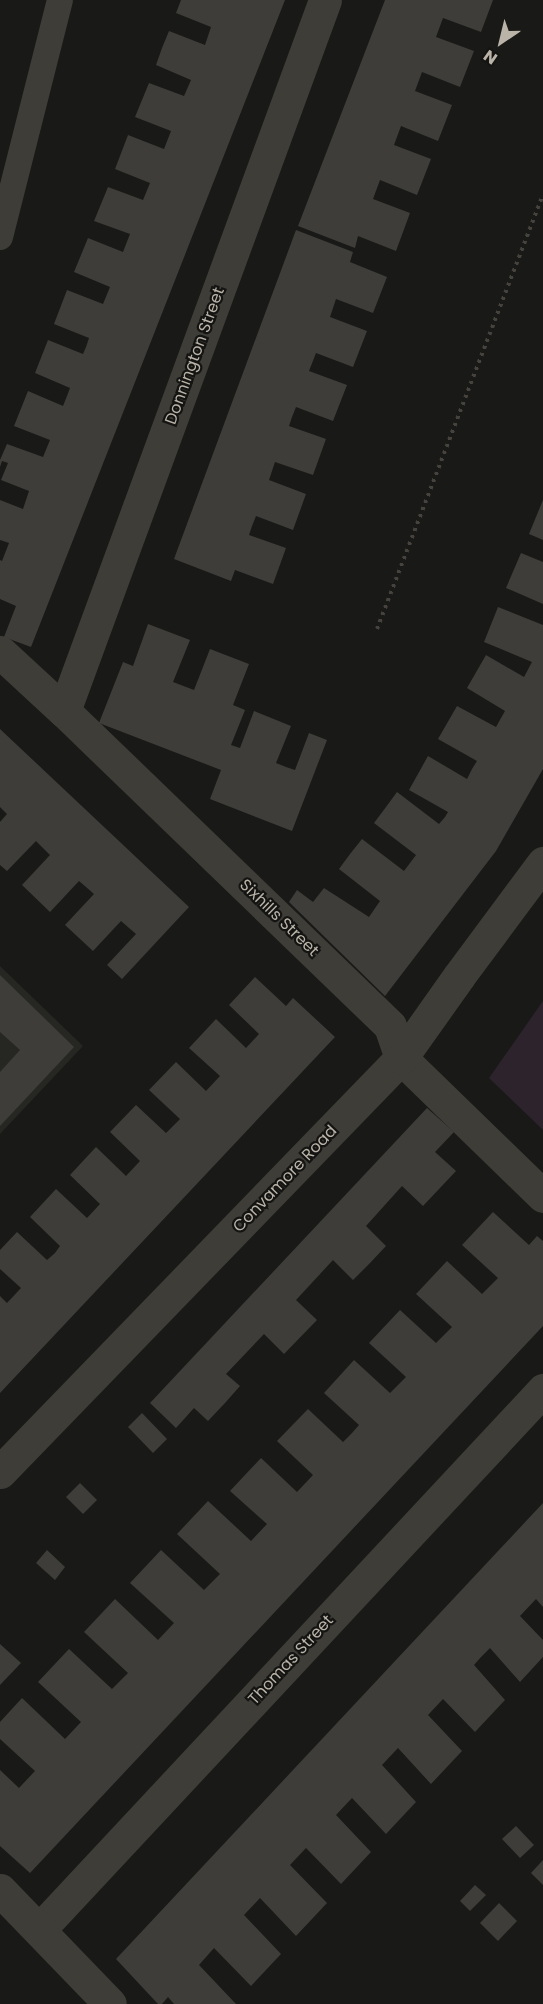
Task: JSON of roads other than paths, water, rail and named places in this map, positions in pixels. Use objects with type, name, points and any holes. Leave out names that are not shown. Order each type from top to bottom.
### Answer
[{"type":"street","name":"Donnington Street","points":[[64,711],[325,0]]},
{"type":"street","name":"Sixhills Street","points":[[0,652],[390,1026],[401,1058],[543,1196]]},
{"type":"street","name":"Convamore Road","points":[[0,1472],[401,1058],[543,863]]},
{"type":"street","name":"Thomas Street","points":[[39,1930],[543,1390]]},
{"type":"street","points":[[0,1890],[110,2004]]},
{"type":"lane","points":[[0,237],[60,0]]}]
